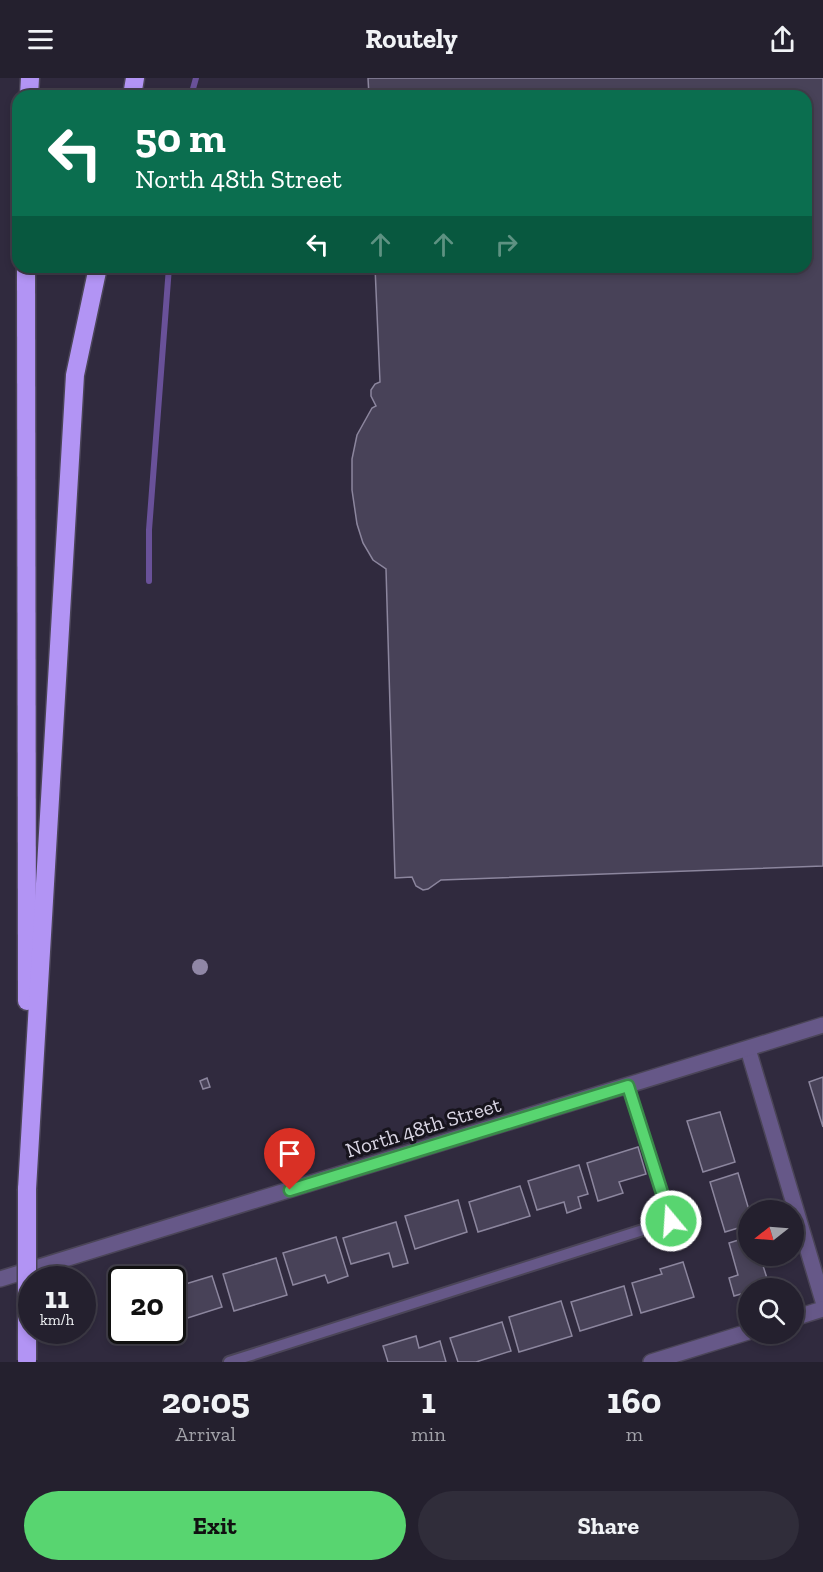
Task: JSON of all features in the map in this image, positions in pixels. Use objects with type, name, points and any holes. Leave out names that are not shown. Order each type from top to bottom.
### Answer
[{"type":"highway","points":[[27,273],[27,1361]]},
{"type":"highway","points":[[27,1188],[75,375],[97,273]]},
{"type":"street","name":"North 48th Street","points":[[0,1279],[823,1025]]},
{"type":"street","points":[[748,1049],[823,1301]]},
{"type":"street","points":[[804,1315],[823,1309]]},
{"type":"street","points":[[651,1362],[738,1335]]},
{"type":"lane","points":[[229,1362],[671,1221],[628,1086]]},
{"type":"building","points":[[368,78],[823,78],[823,866],[441,880],[423,890],[416,886],[412,877],[395,878],[386,569],[373,560],[363,543],[357,524],[352,490],[352,459],[357,435],[372,408],[376,406],[371,390],[375,384],[380,382],[375,273],[812,273],[812,90],[369,90]]},
{"type":"building","points":[[823,1077],[823,1127],[809,1082]]},
{"type":"building","points":[[207,1078],[210,1087],[203,1089],[200,1081]]},
{"type":"building","points":[[720,1112],[735,1162],[703,1172],[687,1121]]},
{"type":"building","points":[[638,1147],[646,1174],[619,1182],[623,1193],[598,1201],[587,1163]]},
{"type":"building","points":[[579,1165],[588,1194],[578,1197],[581,1208],[567,1213],[564,1202],[537,1210],[528,1181]]},
{"type":"building","points":[[738,1173],[746,1200],[738,1200],[738,1228],[725,1232],[710,1182]]},
{"type":"building","points":[[520,1186],[530,1216],[478,1232],[469,1202]]},
{"type":"building","points":[[458,1200],[467,1232],[415,1249],[405,1216]]},
{"type":"building","points":[[396,1222],[408,1263],[393,1267],[389,1253],[351,1264],[343,1238]]},
{"type":"building","points":[[336,1237],[348,1276],[328,1283],[325,1275],[293,1285],[283,1253]]},
{"type":"building","points":[[738,1240],[738,1266],[763,1266],[767,1278],[738,1278],[738,1295],[734,1296],[729,1278],[738,1275],[729,1243]]},
{"type":"building","points":[[276,1258],[287,1295],[234,1311],[223,1274]]},
{"type":"building","points":[[683,1262],[694,1297],[641,1313],[632,1283],[662,1274],[660,1269]]},
{"type":"building","points":[[212,1276],[222,1307],[186,1319],[186,1284]]},
{"type":"building","points":[[624,1286],[632,1315],[580,1331],[571,1302]]},
{"type":"building","points":[[561,1301],[572,1336],[519,1352],[509,1317]]},
{"type":"building","points":[[502,1322],[511,1351],[476,1362],[458,1362],[450,1338]]},
{"type":"building","points":[[416,1336],[419,1348],[440,1341],[446,1362],[388,1362],[383,1346]]},
{"type":"waterway","points":[[193,90],[196,78]]},
{"type":"waterway","points":[[149,581],[149,530],[169,273]]},
{"type":"route","points":[[290,1190],[628,1086],[671,1221]]}]
